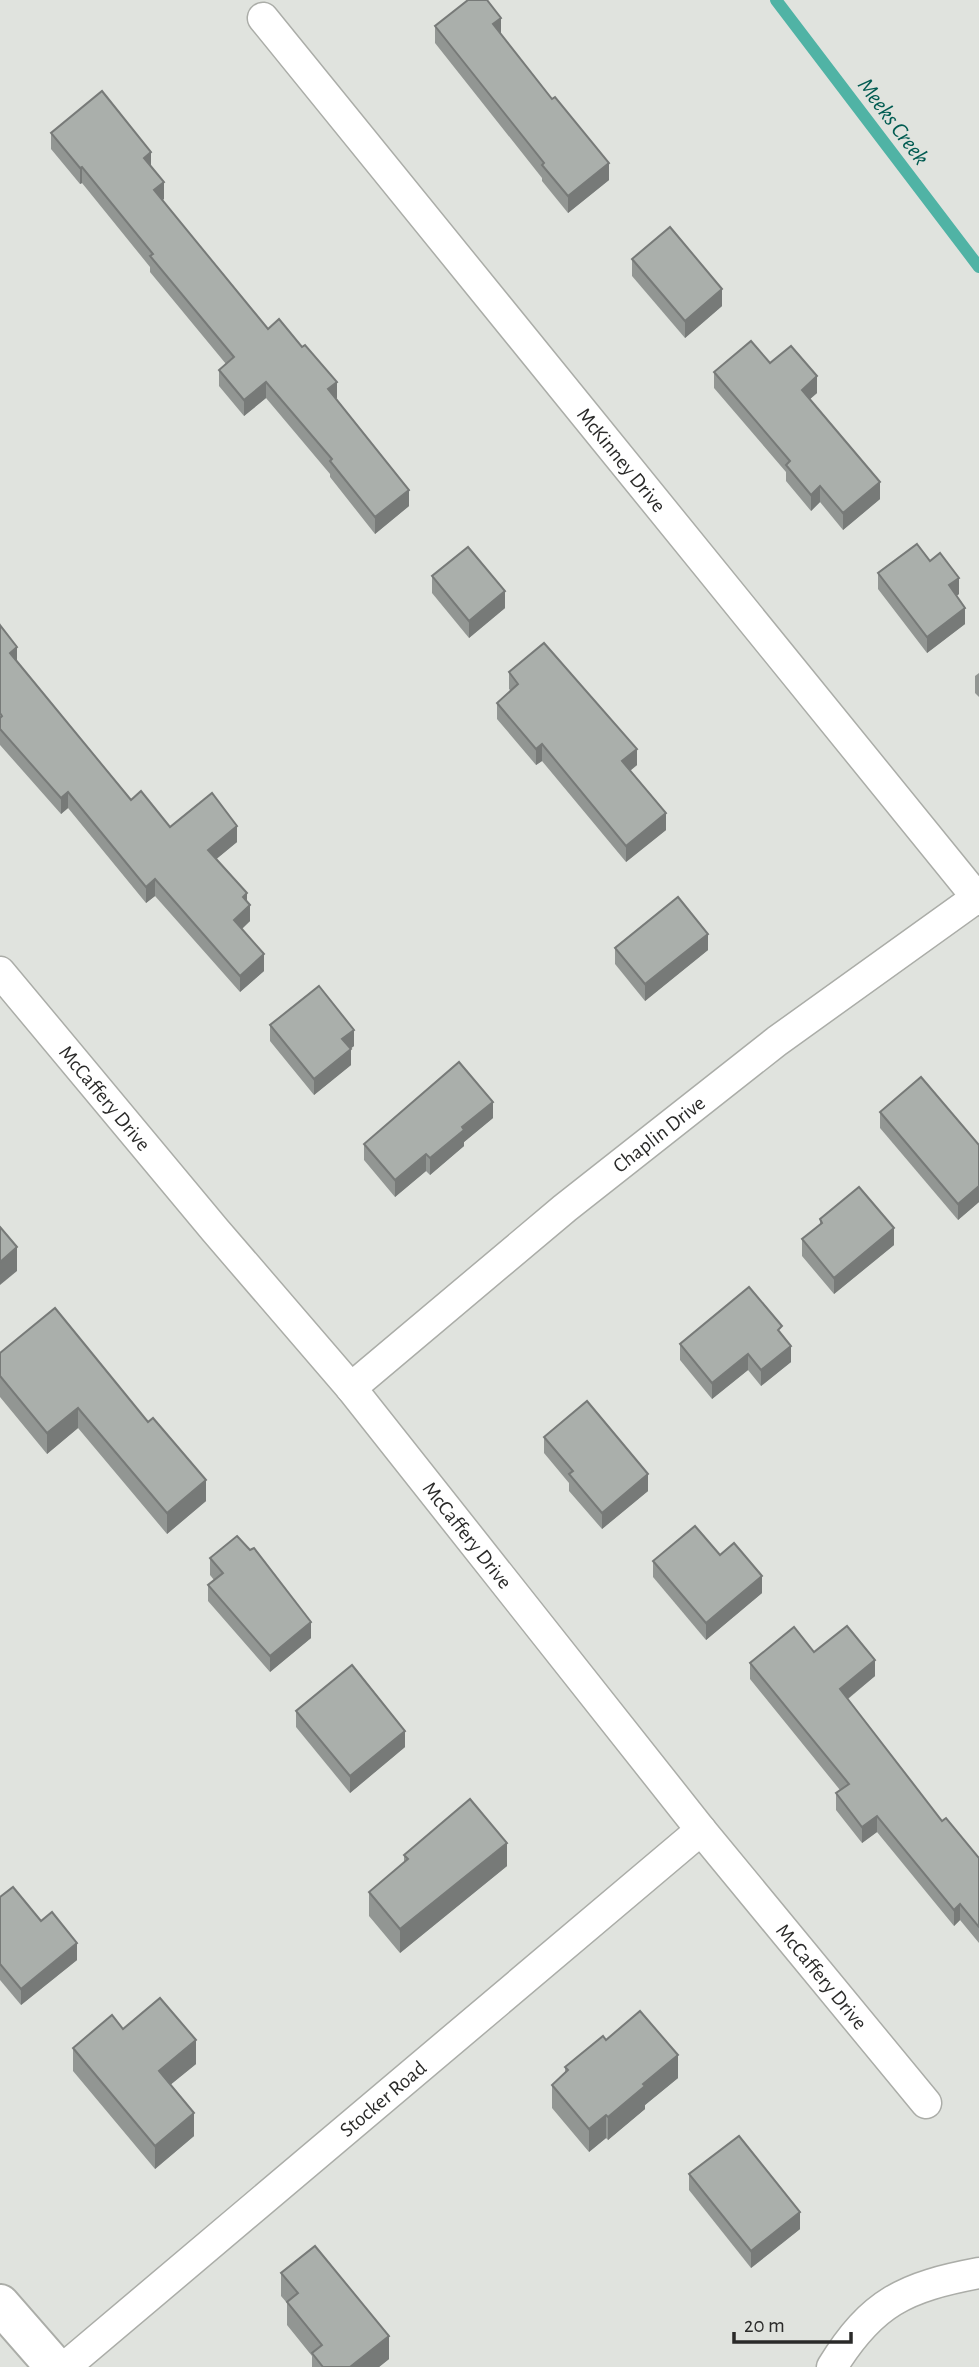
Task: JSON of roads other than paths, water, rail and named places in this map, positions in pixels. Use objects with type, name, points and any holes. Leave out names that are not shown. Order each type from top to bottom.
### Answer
[{"type":"main road","points":[[0,2304],[55,2367]]},
{"type":"street","name":"McKinney Drive","points":[[263,18],[978,898]]},
{"type":"street","name":"Chaplin Drive","points":[[351,1388],[565,1208],[777,1041],[978,898]]},
{"type":"street","name":"McCaffery Drive","points":[[0,972],[351,1388],[701,1830],[926,2103]]},
{"type":"street","name":"Stocker Road","points":[[65,2367],[701,1830]]},
{"type":"street","points":[[832,2367],[849,2339],[877,2310],[909,2292],[942,2280],[979,2273]]},
{"type":"waterway","name":"Meeks Creek","points":[[776,0],[979,267]]}]
